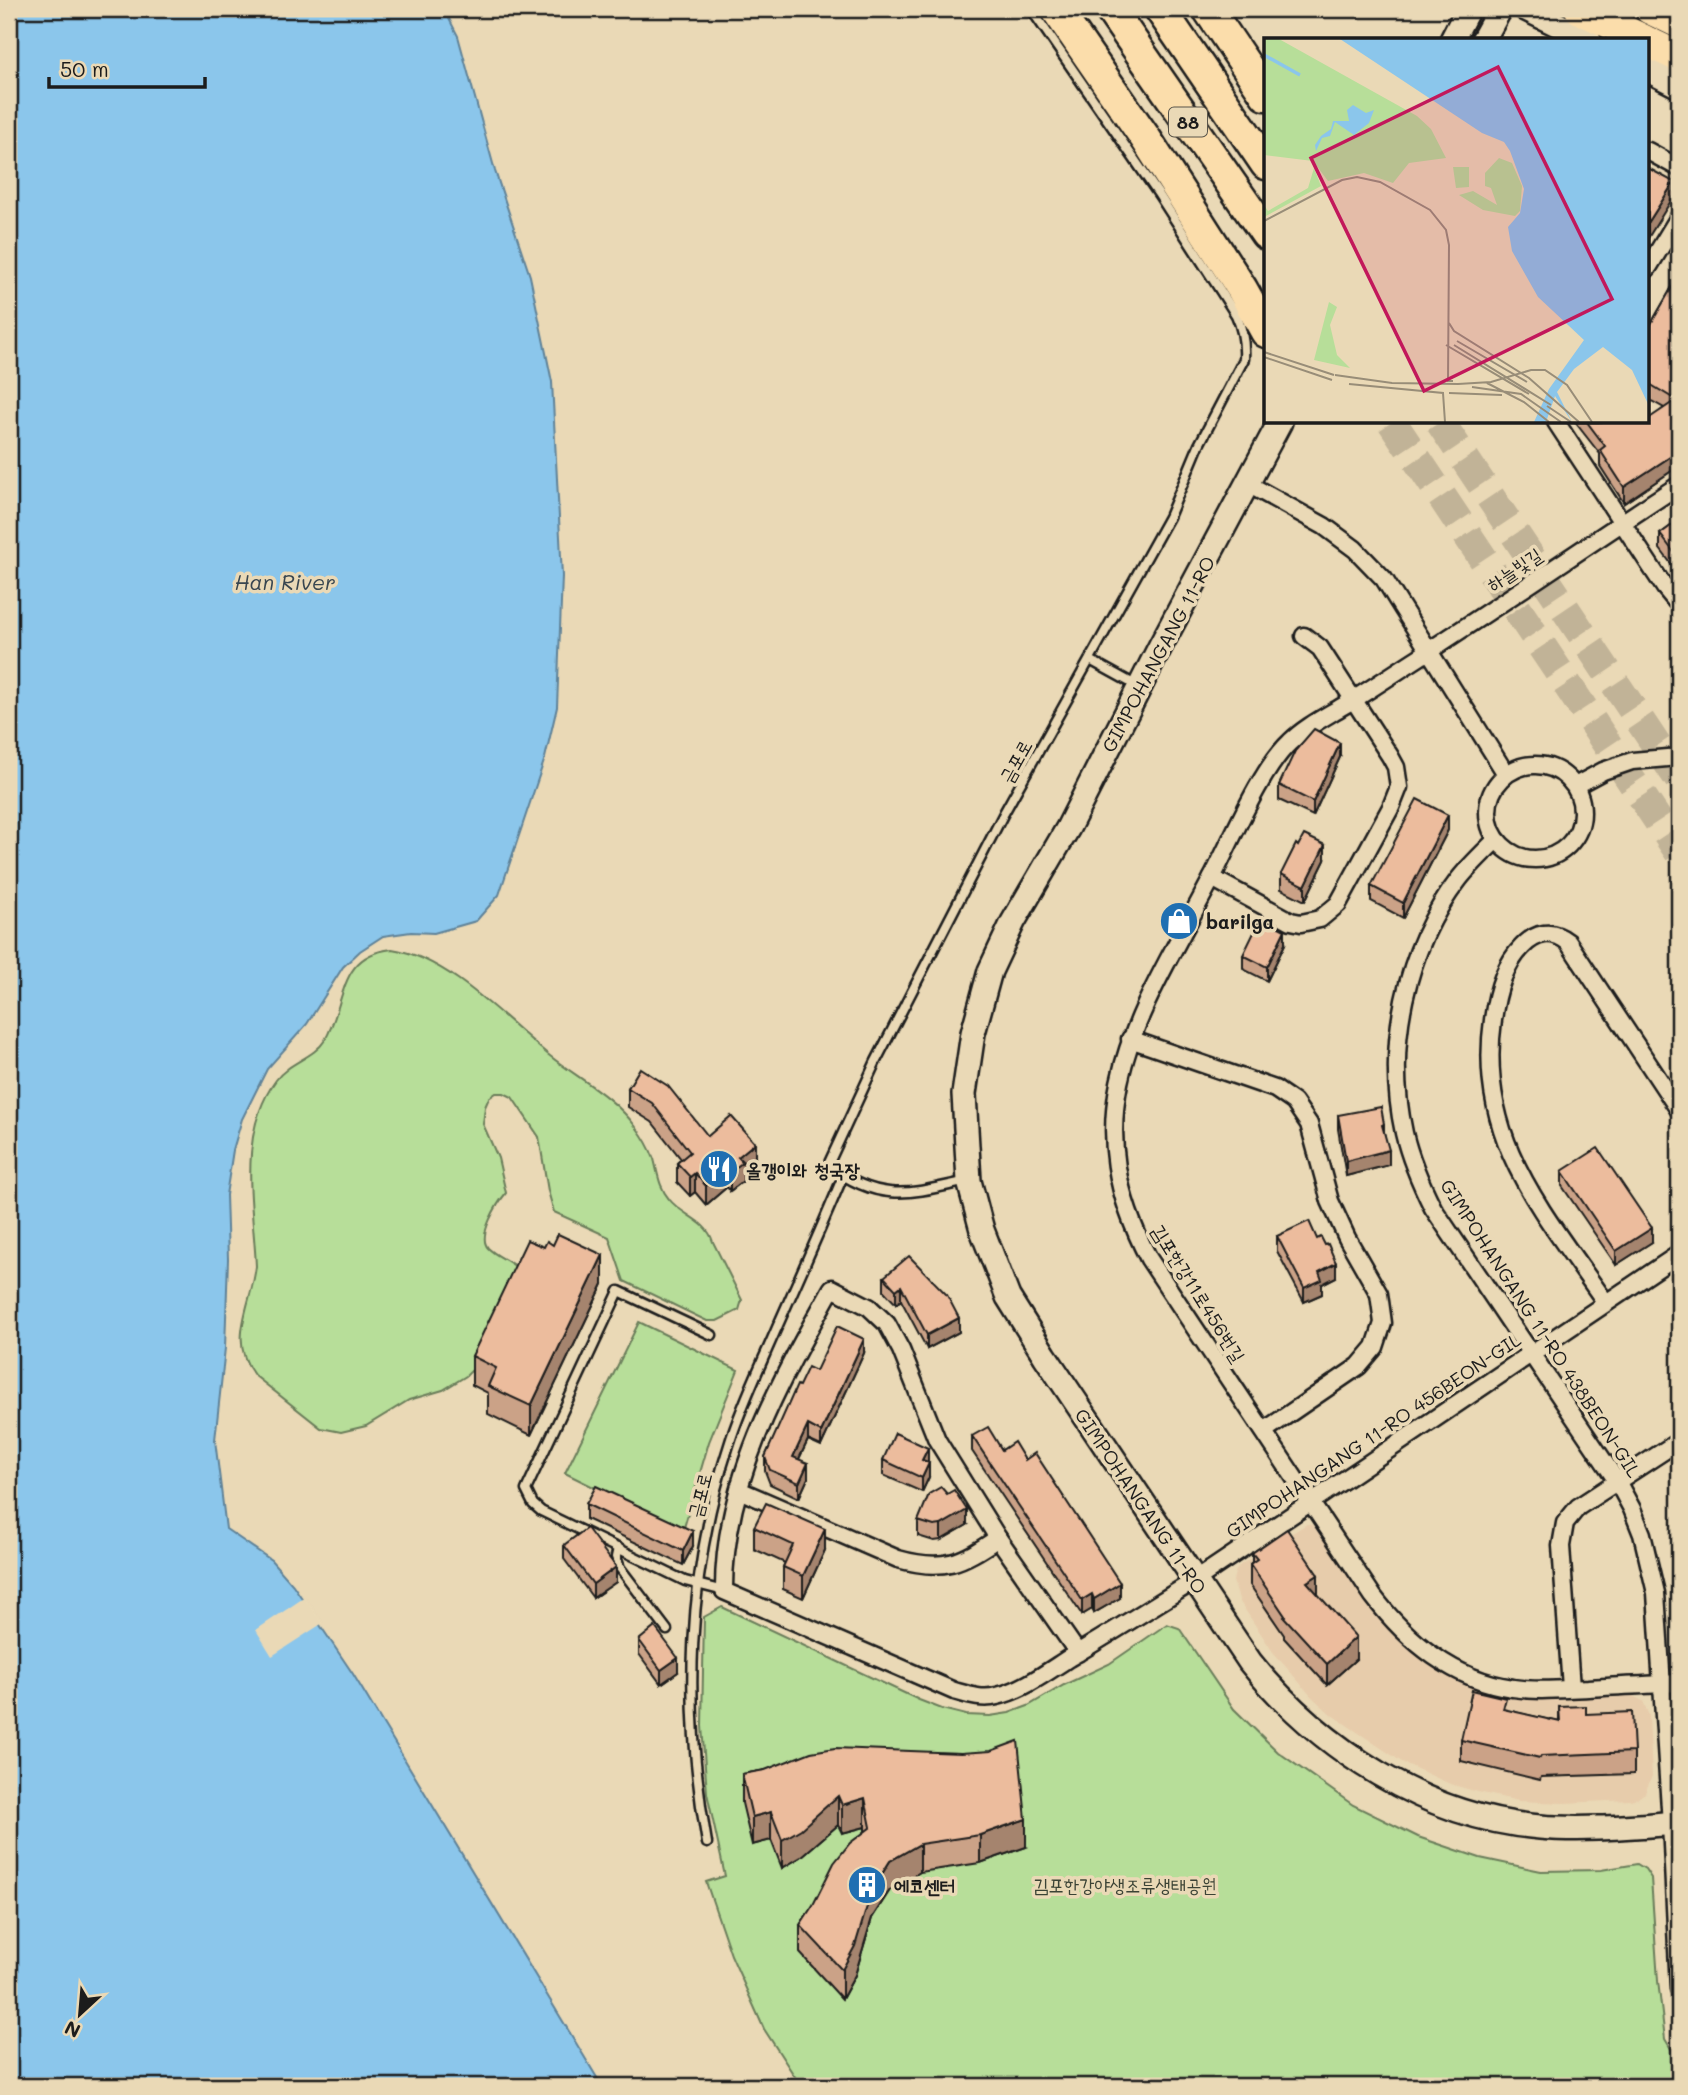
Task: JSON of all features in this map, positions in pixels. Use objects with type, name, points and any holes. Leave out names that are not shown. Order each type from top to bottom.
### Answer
[{"type":"highway","points":[[1056,9],[1254,292],[1264,325]]},
{"type":"highway","name":"88","points":[[1110,9],[1264,231]]},
{"type":"highway","name":"88","points":[[1160,9],[1264,161]]},
{"type":"highway","points":[[1208,9],[1264,92]]},
{"type":"highway","points":[[1580,9],[1640,38]]},
{"type":"highway","points":[[1650,9],[1679,23]]},
{"type":"highway","points":[[1650,43],[1679,57]]},
{"type":"main road","points":[[1453,38],[1468,9]]},
{"type":"main road","points":[[1484,38],[1500,9]]},
{"type":"main road","points":[[1526,9],[1585,38]]},
{"type":"main road","points":[[1650,71],[1679,86]]},
{"type":"main road","name":"GIMPOHANGANG 11-RO","points":[[1264,422],[1059,823],[1033,884],[990,971],[973,1033],[964,1094],[969,1181],[982,1230],[1009,1297],[1194,1581],[1250,1662],[1280,1698],[1331,1741],[1384,1776],[1452,1807],[1515,1824],[1542,1827],[1675,1823]]},
{"type":"main road","name":"GIMPOHANGANG 11-RO","points":[[1033,884],[1068,828],[1161,645],[1279,424]]},
{"type":"street","points":[[1650,152],[1679,167]]},
{"type":"street","points":[[1650,265],[1679,218]]},
{"type":"street","points":[[1557,424],[1665,588],[1679,605]]},
{"type":"street","points":[[1248,484],[1324,526],[1355,549],[1384,579],[1506,774]]},
{"type":"street","name":"하늘빛길","points":[[1212,878],[1281,750],[1301,733],[1679,485]]},
{"type":"street","points":[[1212,878],[1291,921],[1301,923],[1321,919],[1338,904],[1391,807],[1399,787],[1396,767],[1320,648],[1304,636]]},
{"type":"street","points":[[1575,786],[1603,771],[1632,761],[1679,757]]},
{"type":"street","points":[[1533,764],[1550,766],[1564,774],[1575,786],[1583,814],[1573,841],[1563,851],[1536,860],[1520,857],[1505,849],[1496,840],[1488,821],[1488,805],[1493,789],[1506,774],[1517,767],[1533,764]]},
{"type":"street","name":"GIMPOHANGANG 11-RO 438BEON-GIL","points":[[1496,840],[1457,881],[1432,923],[1411,972],[1397,1051],[1398,1095],[1408,1148],[1433,1208],[1617,1481],[1632,1509],[1653,1572],[1675,1823],[1679,1989]]},
{"type":"street","name":"김포한강11로456번길","points":[[1212,878],[1154,983],[1130,1039],[1117,1085],[1114,1128],[1119,1180],[1132,1224],[1149,1259],[1387,1614],[1414,1642],[1458,1670],[1497,1685],[1531,1690],[1679,1684]]},
{"type":"street","points":[[1606,1303],[1522,1178],[1502,1133],[1494,1106],[1489,1060],[1494,1010],[1506,972],[1521,947],[1532,938],[1548,933],[1561,936],[1568,942],[1679,1110]]},
{"type":"street","points":[[1130,1039],[1275,1089],[1294,1102],[1313,1135],[1338,1220],[1379,1294],[1383,1323],[1381,1335],[1368,1357],[1348,1374],[1264,1431]]},
{"type":"street","name":"GIMPOHANGANG 11-RO 456BEON-GIL","points":[[724,1591],[954,1691],[996,1696],[1011,1691],[1194,1581],[1679,1254]]},
{"type":"street","points":[[724,1591],[723,1563],[739,1490],[769,1408],[831,1288],[869,1307],[887,1324],[901,1350],[937,1440],[998,1538],[1078,1653]]},
{"type":"street","points":[[1571,1688],[1562,1534],[1571,1514],[1578,1507],[1679,1441]]},
{"type":"street","points":[[739,1490],[898,1559],[917,1564],[932,1566],[955,1563],[968,1558],[998,1538]]},
{"type":"lane","name":"금포로","points":[[707,1843],[699,1801],[692,1725],[698,1586],[713,1500],[743,1405],[843,1176],[828,1165],[838,1140],[1004,813],[1169,517],[1199,445],[1244,359],[1242,327],[1236,315],[1159,195],[1031,9]]},
{"type":"lane","points":[[1090,660],[1130,682]]},
{"type":"lane","points":[[843,1176],[884,1193],[900,1194],[969,1181]]},
{"type":"lane","points":[[712,1335],[619,1291],[527,1490],[528,1497],[541,1511],[698,1586],[724,1591]]},
{"type":"lane","points":[[618,1549],[616,1557],[620,1568],[667,1630]]},
{"type":"shaded area","points":[[1307,1524],[1318,1531],[1369,1605],[1396,1636],[1455,1680],[1500,1696],[1523,1699],[1631,1695],[1643,1701],[1649,1716],[1652,1776],[1645,1793],[1630,1800],[1564,1803],[1519,1801],[1478,1792],[1450,1784],[1402,1762],[1332,1715],[1312,1697],[1273,1652],[1240,1602],[1233,1581],[1240,1565]]},
{"type":"green space","points":[[392,949],[413,955],[456,978],[627,1116],[641,1134],[654,1159],[666,1194],[674,1205],[700,1223],[710,1235],[742,1300],[739,1310],[717,1321],[707,1321],[624,1281],[609,1237],[554,1212],[539,1137],[512,1097],[496,1093],[489,1098],[485,1107],[483,1124],[498,1158],[506,1193],[489,1220],[485,1243],[491,1251],[516,1267],[517,1275],[472,1370],[443,1390],[409,1400],[366,1426],[341,1432],[321,1428],[254,1375],[246,1362],[242,1335],[256,1266],[250,1170],[256,1123],[276,1080],[315,1051],[325,1040],[352,970],[361,960],[374,953]]},
{"type":"green space","points":[[639,1322],[738,1370],[709,1442],[683,1531],[565,1473]]},
{"type":"green space","name":"김포한강야생조류생태공원","points":[[722,1607],[919,1700],[966,1715],[990,1716],[1028,1706],[1109,1664],[1167,1624],[1179,1628],[1234,1709],[1278,1752],[1353,1805],[1418,1837],[1480,1858],[1541,1871],[1601,1870],[1637,1864],[1645,1869],[1651,1878],[1665,2039],[1679,2062],[1679,2086],[801,2086],[764,2029],[731,1955],[706,1882],[725,1876],[707,1793],[702,1726],[704,1617]]},
{"type":"water","name":"Han River","points":[[9,9],[444,9],[458,36],[495,171],[530,276],[552,382],[562,576],[557,707],[545,758],[499,895],[476,921],[434,933],[411,932],[383,936],[360,951],[343,967],[307,1024],[267,1069],[242,1119],[233,1150],[226,1195],[228,1259],[225,1348],[215,1440],[226,1529],[271,1560],[293,1585],[353,1674],[602,2086],[9,2086]]},
{"type":"pier","points":[[305,1597],[323,1623],[272,1656],[256,1630]]},
{"type":"building","points":[[1650,169],[1674,182],[1650,220]]},
{"type":"building","points":[[1679,275],[1679,451],[1624,487],[1600,450],[1605,446],[1588,424],[1650,424],[1650,418],[1676,400],[1650,384],[1650,326]]},
{"type":"building","points":[[1679,520],[1679,559],[1660,534]]},
{"type":"building","points":[[1314,729],[1340,743],[1313,802],[1279,785],[1295,751]]},
{"type":"building","points":[[1417,799],[1448,815],[1403,903],[1371,886]]},
{"type":"building","points":[[1304,835],[1325,845],[1305,886],[1281,874],[1296,844],[1298,846]]},
{"type":"building","points":[[1261,918],[1285,930],[1267,967],[1243,955]]},
{"type":"building","points":[[640,1068],[668,1086],[708,1136],[731,1116],[755,1143],[738,1157],[743,1162],[730,1172],[727,1168],[706,1186],[695,1173],[690,1177],[677,1163],[690,1152],[652,1103],[628,1088]]},
{"type":"building","points":[[1381,1107],[1382,1125],[1389,1150],[1346,1161],[1338,1115]]},
{"type":"building","points":[[1598,1148],[1652,1228],[1616,1251],[1562,1171]]},
{"type":"building","points":[[1309,1221],[1317,1239],[1321,1237],[1325,1245],[1328,1244],[1336,1263],[1319,1272],[1322,1280],[1304,1288],[1277,1236]]},
{"type":"building","points":[[558,1234],[603,1255],[531,1406],[488,1386],[496,1368],[472,1356],[527,1240],[544,1247],[547,1241],[553,1245]]},
{"type":"building","points":[[909,1256],[947,1295],[959,1318],[927,1335],[901,1286],[896,1290],[884,1277]]},
{"type":"building","points":[[837,1326],[864,1339],[821,1432],[808,1425],[793,1457],[808,1463],[799,1483],[770,1470],[765,1457],[797,1385],[799,1386],[808,1367],[816,1371]]},
{"type":"building","points":[[988,1427],[1002,1450],[1014,1442],[1025,1460],[1035,1453],[1120,1583],[1094,1599],[1092,1594],[1082,1600],[972,1436]]},
{"type":"building","points":[[895,1433],[928,1448],[922,1460],[929,1463],[922,1478],[883,1460]]},
{"type":"building","points":[[596,1486],[693,1531],[683,1551],[586,1504]]},
{"type":"building","points":[[941,1487],[947,1494],[954,1490],[967,1510],[941,1525],[934,1526],[918,1521],[929,1494]]},
{"type":"building","points":[[766,1503],[825,1529],[803,1576],[783,1567],[793,1545],[754,1527]]},
{"type":"building","points":[[587,1528],[616,1567],[593,1584],[564,1545]]},
{"type":"building","points":[[1287,1529],[1318,1575],[1307,1582],[1356,1637],[1327,1664],[1284,1617],[1250,1564],[1257,1559],[1252,1553]]},
{"type":"building","points":[[655,1627],[678,1658],[661,1670],[639,1640]]},
{"type":"building","points":[[1472,1690],[1506,1698],[1503,1709],[1560,1722],[1559,1707],[1586,1706],[1586,1714],[1632,1712],[1634,1752],[1540,1758],[1461,1740]]},
{"type":"building","name":"에코센터","points":[[1018,1741],[1026,1819],[980,1835],[920,1844],[890,1861],[872,1890],[855,1946],[842,1970],[800,1925],[834,1863],[850,1843],[871,1827],[865,1798],[842,1805],[838,1796],[801,1829],[782,1840],[771,1812],[752,1817],[742,1774],[765,1770],[811,1752],[835,1748],[961,1753],[991,1751]]},
{"type":"tunnel","points":[[1393,424],[1679,852]]},
{"type":"tunnel","points":[[1441,424],[1679,779]]},
{"type":"place","name":"barilga","points":[[1179,921]]},
{"type":"place","name":"올갱이와 청국장","points":[[719,1169]]},
{"type":"place","name":"에코센터","points":[[867,1885]]}]
